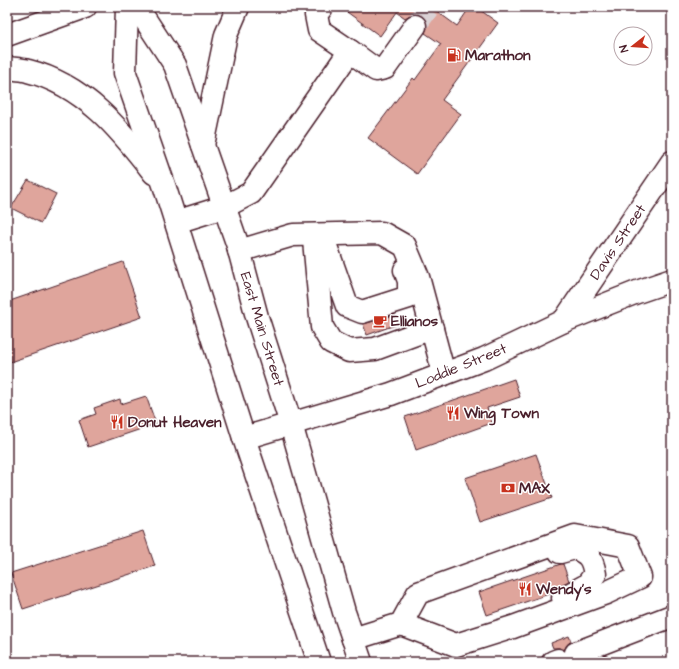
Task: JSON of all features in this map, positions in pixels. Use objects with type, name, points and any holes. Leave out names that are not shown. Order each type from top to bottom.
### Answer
[{"type":"main road","points":[[7,35],[85,7]]},
{"type":"main road","points":[[127,7],[125,73],[165,188],[244,438],[319,662]]},
{"type":"main road","name":"East Main Street","points":[[137,7],[175,65],[239,250],[257,317],[291,424],[344,612],[361,662]]},
{"type":"main road","points":[[203,145],[226,36],[238,7]]},
{"type":"main road","points":[[322,7],[316,15],[319,30],[376,70],[385,68],[415,26]]},
{"type":"main road","points":[[176,222],[224,207],[251,193],[350,51]]},
{"type":"main road","points":[[7,68],[28,71],[52,79],[74,90],[94,106],[129,141],[165,188]]},
{"type":"main road","name":"Davis Street","points":[[564,321],[672,162]]},
{"type":"main road","points":[[239,250],[293,235],[382,233],[405,246],[418,277],[444,374]]},
{"type":"main road","points":[[318,235],[347,306],[362,312],[409,297],[409,281],[400,259],[357,234]]},
{"type":"main road","points":[[318,235],[322,327],[331,342],[349,351],[375,349],[432,328]]},
{"type":"main road","name":"Loddie Street","points":[[244,438],[391,394],[484,359],[564,321],[637,292],[672,280]]},
{"type":"main road","points":[[353,639],[401,624],[456,645],[513,627],[606,593],[640,577],[628,546],[575,536],[418,593],[401,624]]},
{"type":"main road","points":[[459,579],[486,578],[575,548],[587,553],[593,563],[595,574],[586,585],[564,598],[537,606],[513,627]]},
{"type":"main road","points":[[562,658],[672,616]]},
{"type":"building","points":[[340,7],[431,7],[457,26],[470,7],[476,7],[498,23],[442,100],[461,114],[417,174],[368,138],[413,78],[415,80],[441,44],[425,33],[427,28],[426,21],[423,16],[417,14],[410,15],[405,18],[397,12],[380,36]]},
{"type":"building","points":[[28,180],[56,194],[41,223],[11,208]]},
{"type":"building","points":[[123,262],[142,317],[7,363],[7,302]]},
{"type":"building","name":"Ellianos","points":[[395,315],[398,324],[367,335],[363,324]]},
{"type":"building","name":"Wing Town","points":[[514,379],[520,397],[487,408],[492,423],[416,450],[405,417]]},
{"type":"building","name":"Donut Heaven","points":[[146,396],[156,424],[88,447],[79,420],[96,414],[94,408],[120,399],[121,404]]},
{"type":"building","name":"MAX","points":[[536,454],[552,498],[480,522],[465,478]]},
{"type":"building","points":[[143,531],[155,566],[23,609],[11,573]]},
{"type":"building","name":"Wendy's","points":[[563,564],[569,581],[557,587],[552,593],[487,615],[479,592]]},
{"type":"building","points":[[569,636],[571,641],[564,650],[553,648],[551,643]]},
{"type":"tunnel","points":[[415,26],[429,7]]},
{"type":"place","name":"Marathon","points":[[454,55]]},
{"type":"place","name":"Ellianos","points":[[380,321]]},
{"type":"place","name":"Wing Town","points":[[453,413]]},
{"type":"place","name":"Donut Heaven","points":[[117,422]]},
{"type":"place","name":"MAX","points":[[508,488]]},
{"type":"place","name":"Wendy's","points":[[525,589]]}]
